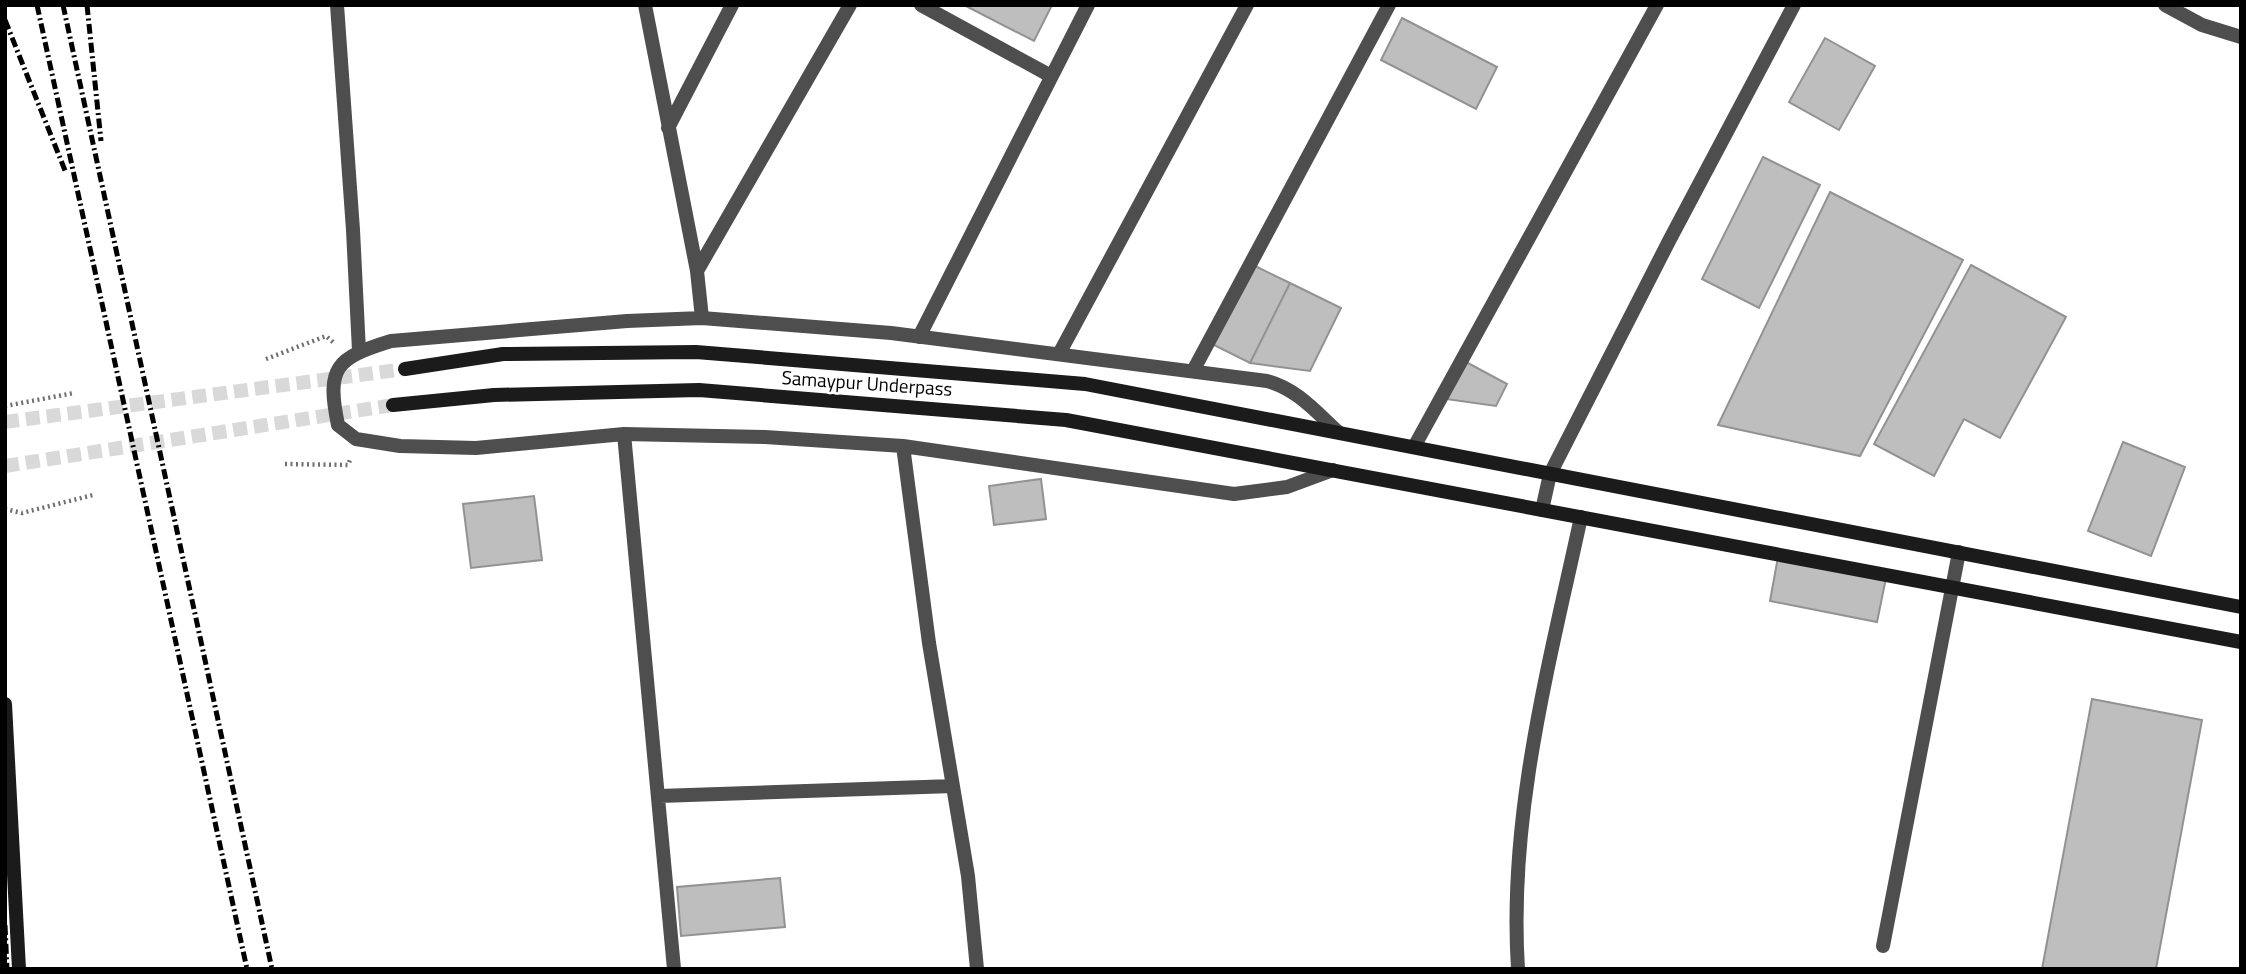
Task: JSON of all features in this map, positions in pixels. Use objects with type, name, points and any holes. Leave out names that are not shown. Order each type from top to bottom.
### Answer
[{"type":"main road","name":"Samaypur Underpass","points":[[405,369],[503,354],[696,352],[1085,383],[2241,607]]},
{"type":"main road","name":"Samaypur Underpass","points":[[393,405],[494,395],[699,390],[1066,419],[2241,642]]},
{"type":"main road","points":[[5,704],[19,969]]},
{"type":"street","points":[[337,5],[359,351]]},
{"type":"street","points":[[645,5],[698,271],[702,318]]},
{"type":"street","points":[[668,128],[732,5]]},
{"type":"street","points":[[698,271],[850,5]]},
{"type":"street","points":[[921,5],[1051,76]]},
{"type":"street","points":[[919,337],[1088,5]]},
{"type":"street","points":[[1059,354],[1247,5]]},
{"type":"street","points":[[1194,371],[1389,5]]},
{"type":"street","points":[[1414,447],[1657,5]]},
{"type":"street","points":[[1542,510],[1550,474],[1794,5]]},
{"type":"street","points":[[2165,5],[2202,25],[2241,37]]},
{"type":"street","points":[[1333,470],[1287,487],[1234,494],[904,446],[765,437],[624,434],[476,448],[400,446],[356,439],[338,425],[332,396],[338,367],[359,351],[391,341],[627,321],[702,318],[919,337],[1253,379],[1282,385],[1295,393],[1338,432]]},
{"type":"street","points":[[624,434],[674,969]]},
{"type":"street","points":[[904,446],[929,643],[968,876],[977,969]]},
{"type":"street","points":[[1518,969],[1516,929],[1520,831],[1549,665],[1581,517]]},
{"type":"street","points":[[1884,946],[1959,552]]},
{"type":"street","points":[[659,796],[953,786]]},
{"type":"path","points":[[266,359],[326,336]]},
{"type":"path","points":[[5,406],[75,393]]},
{"type":"path","points":[[285,464],[348,466]]},
{"type":"path","points":[[5,509],[22,513],[93,495]]},
{"type":"building","points":[[964,5],[1052,5],[1034,41]]},
{"type":"building","points":[[1402,18],[1497,67],[1476,109],[1381,60]]},
{"type":"building","points":[[1825,38],[1875,66],[1839,130],[1789,102]]},
{"type":"building","points":[[1763,157],[1820,185],[1759,308],[1702,279]]},
{"type":"building","points":[[1830,192],[1963,260],[1860,456],[1718,425]]},
{"type":"building","points":[[1253,265],[1290,283],[1250,363],[1212,344]]},
{"type":"building","points":[[1971,265],[2066,317],[2000,438],[1964,419],[1934,476],[1874,444]]},
{"type":"building","points":[[1290,283],[1341,308],[1310,371],[1250,363]]},
{"type":"building","points":[[1466,362],[1507,384],[1496,406],[1446,399]]},
{"type":"building","points":[[2123,442],[2185,467],[2151,556],[2088,531]]},
{"type":"building","points":[[1041,479],[1046,519],[994,525],[989,486]]},
{"type":"building","points":[[534,496],[542,560],[471,568],[463,504]]},
{"type":"building","points":[[1778,557],[1886,578],[1877,622],[1770,601]]},
{"type":"building","points":[[2092,699],[2202,720],[2156,969],[2042,969]]},
{"type":"building","points":[[780,878],[785,927],[681,936],[677,887]]},
{"type":"tunnel","points":[[5,422],[405,369]]},
{"type":"tunnel","points":[[5,466],[393,405]]},
{"type":"railway","points":[[37,5],[247,969]]},
{"type":"railway","points":[[63,5],[272,969]]},
{"type":"railway","points":[[87,5],[101,141]]},
{"type":"railway","points":[[5,20],[66,173]]},
{"type":"railway","points":[[5,925],[7,969]]}]
